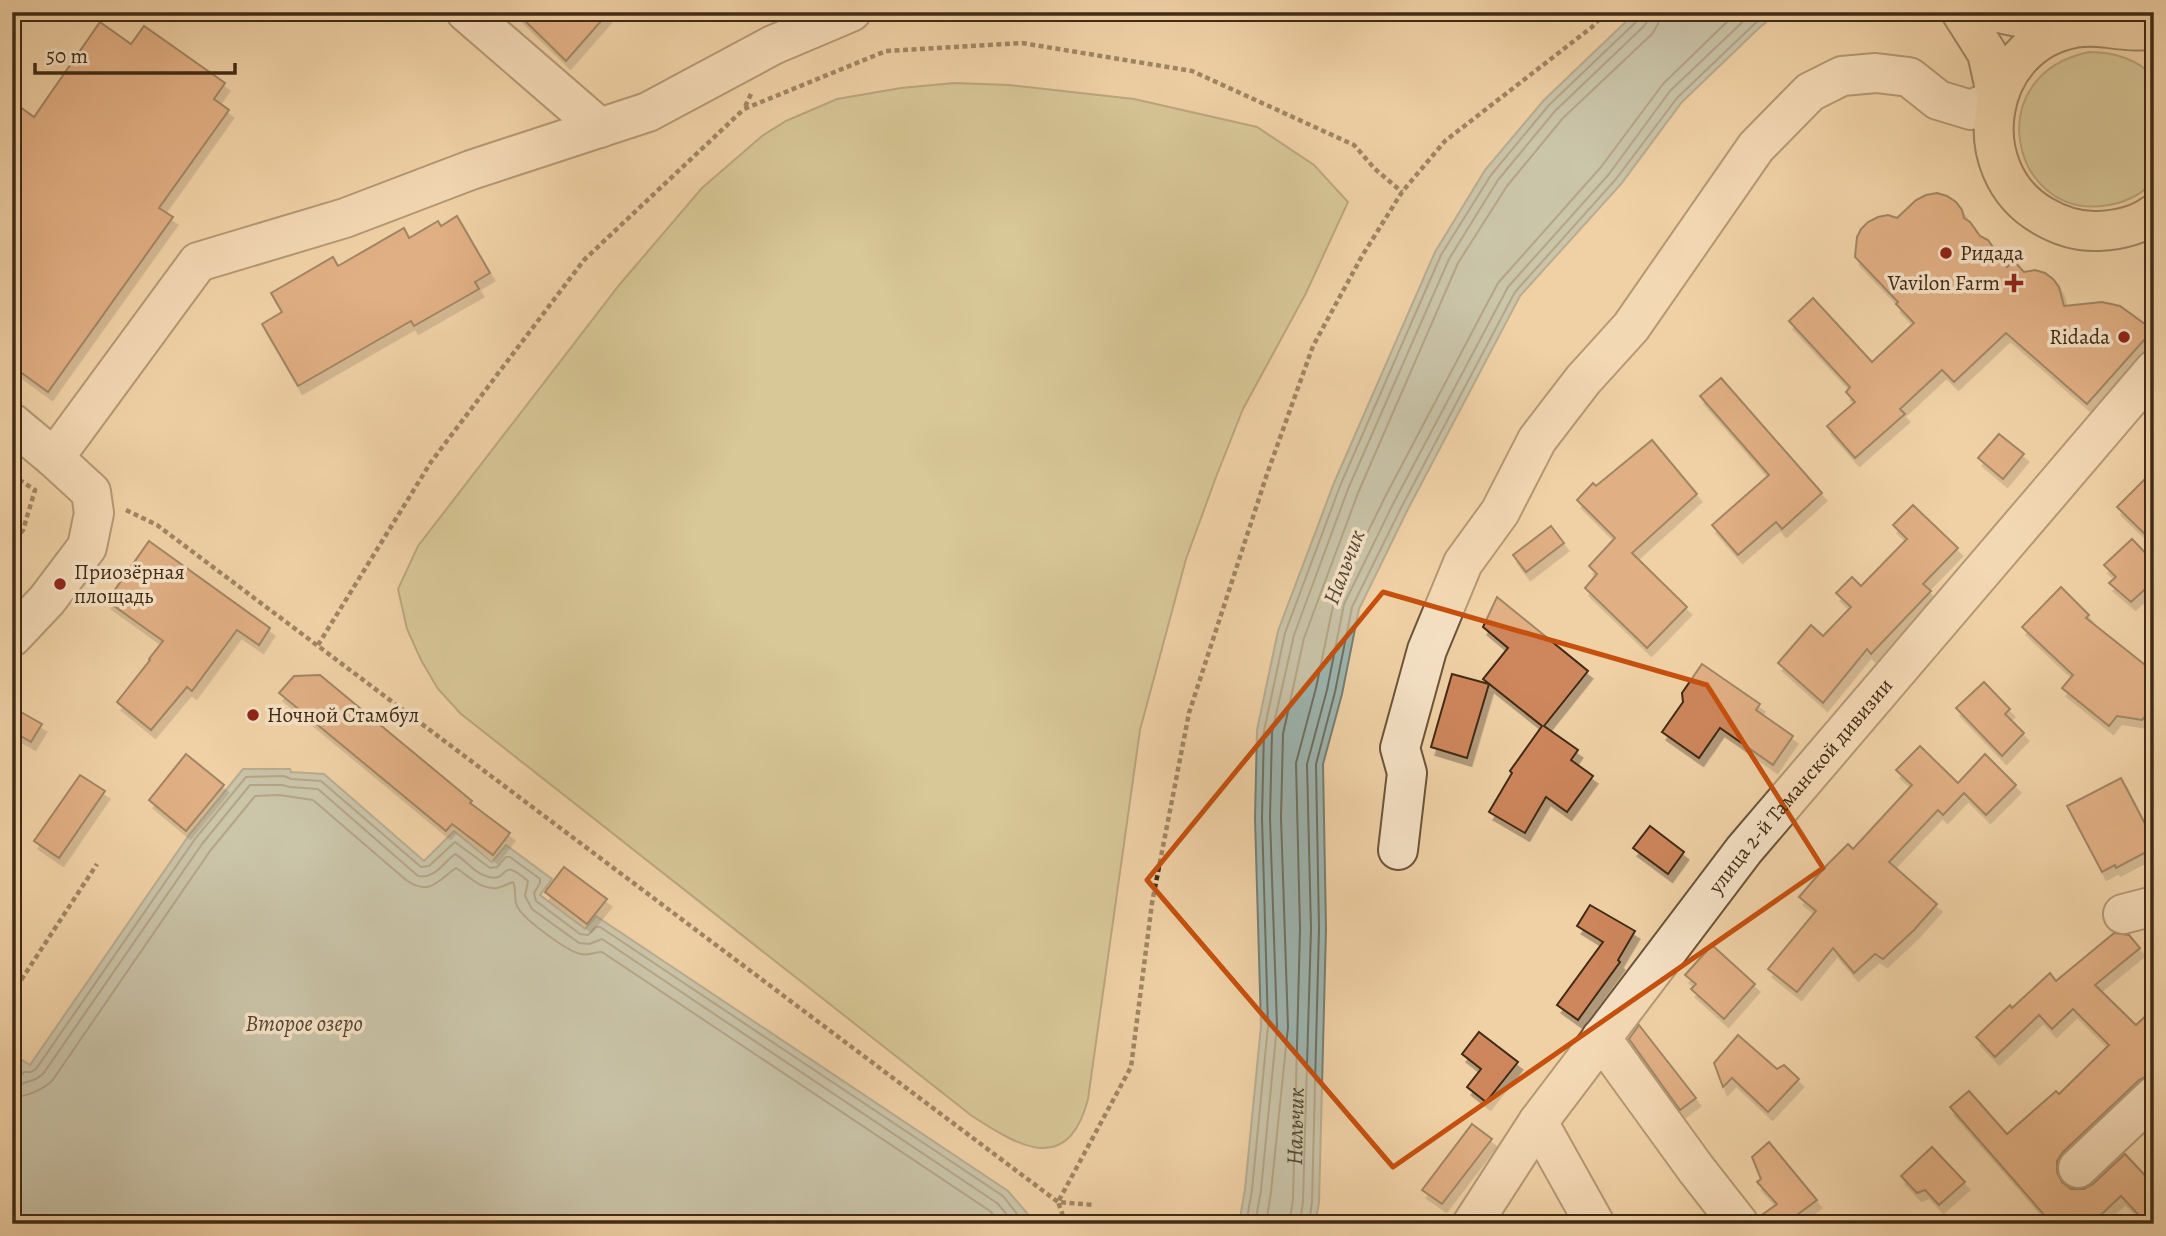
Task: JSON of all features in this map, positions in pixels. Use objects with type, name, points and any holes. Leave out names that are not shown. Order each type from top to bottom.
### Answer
[{"type":"main road","points":[[1961,12],[1987,53],[1997,98]]},
{"type":"main road","points":[[1993,12],[2072,28],[2100,26],[2145,35]]},
{"type":"main road","points":[[2072,28],[2047,38],[2025,53],[2008,74],[1997,98],[1992,129],[1997,160],[2011,187],[2032,210],[2059,225],[2089,232],[2142,228]]},
{"type":"street","points":[[466,12],[600,128]]},
{"type":"street","points":[[54,458],[198,262],[345,218],[471,170],[648,112],[770,29],[851,12]]},
{"type":"street","points":[[1398,850],[1407,773],[1400,748],[1427,650],[1462,563],[1500,512],[1537,440],[1583,380],[1631,327],[1756,147],[1810,92],[1842,76],[1876,73],[1909,77],[1938,100],[1971,110],[1997,98]]},
{"type":"street","name":"улица 2-й Таманской дивизии","points":[[1472,1224],[1538,1122],[1744,850],[2154,370]]},
{"type":"street","points":[[12,423],[91,492],[94,513],[87,547],[47,600],[12,637]]},
{"type":"street","points":[[1601,1038],[1696,1169],[1740,1224]]},
{"type":"street","points":[[2078,1168],[2154,1096]]},
{"type":"street","points":[[1538,1122],[1595,1224]]},
{"type":"path","points":[[1066,1224],[1058,1202],[1131,1067],[1152,903],[1189,713],[1267,474],[1313,346],[1362,256],[1402,192],[1445,141],[1592,27],[1606,12]]},
{"type":"path","points":[[317,645],[431,462],[584,260],[744,109],[886,51],[1022,43],[1192,71],[1354,145],[1375,169],[1402,192]]},
{"type":"path","points":[[744,109],[754,88]]},
{"type":"path","points":[[12,475],[35,490],[23,530],[12,544]]},
{"type":"path","points":[[91,492],[157,525],[1058,1202],[1094,1205]]},
{"type":"path","points":[[12,993],[97,864]]},
{"type":"highlighted area","points":[[1383,592],[1707,685],[1823,868],[1393,1167],[1147,880]]},
{"type":"green space","name":"Ридада","points":[[2089,52],[2124,57],[2140,65],[2154,77],[2154,181],[2130,198],[2102,206],[2071,203],[2046,189],[2029,168],[2020,141],[2021,113],[2032,87],[2054,66]]},
{"type":"green space","points":[[954,83],[1009,85],[1134,99],[1257,127],[1314,165],[1348,202],[1306,293],[1243,409],[1186,559],[1140,730],[1088,1099],[1079,1123],[1068,1138],[1055,1146],[1041,1148],[1025,1145],[972,1116],[461,714],[438,689],[421,660],[407,629],[398,589],[418,546],[620,284],[702,188],[762,136],[786,121],[837,99],[901,88]]},
{"type":"water","name":"Нальчик","points":[[1636,12],[1778,12],[1682,102],[1621,184],[1520,296],[1408,509],[1359,609],[1342,694],[1323,764],[1326,929],[1319,1203],[1315,1224],[1239,1224],[1261,1026],[1255,818],[1257,730],[1278,631],[1334,483],[1435,252],[1485,170],[1544,100]]},
{"type":"water","name":"Второе озеро","points":[[243,769],[290,769],[291,772],[324,774],[424,861],[454,831],[492,862],[506,845],[552,879],[540,895],[585,929],[596,916],[1008,1191],[1033,1224],[12,1224],[12,1075],[22,1060],[30,1065],[189,835]]},
{"type":"building","points":[[516,12],[609,12],[566,61]]},
{"type":"building","points":[[100,22],[131,44],[144,26],[225,83],[214,99],[229,110],[159,208],[173,217],[48,392],[12,366],[12,101],[34,117]]},
{"type":"building","points":[[1937,193],[1956,202],[1964,218],[1980,236],[1988,240],[2007,267],[2014,261],[2024,272],[2035,270],[2053,279],[2059,287],[2064,306],[2102,302],[2120,306],[2153,330],[2087,404],[2006,333],[1954,382],[1942,370],[1900,409],[1905,414],[1855,458],[1827,426],[1855,402],[1846,392],[1850,387],[1789,321],[1813,298],[1872,362],[1914,323],[1855,257],[1857,237],[1868,222],[1888,215],[1897,218],[1916,200]]},
{"type":"building","points":[[457,216],[490,273],[475,282],[479,289],[414,326],[411,321],[298,386],[262,324],[282,312],[271,293],[333,257],[338,266],[404,228],[409,238],[438,221],[441,226]]},
{"type":"building","points":[[1721,378],[1822,493],[1782,529],[1776,522],[1738,555],[1712,525],[1769,475],[1700,396]]},
{"type":"building","points":[[1999,434],[2024,454],[2003,479],[1978,458]]},
{"type":"building","points":[[1652,440],[1697,494],[1632,553],[1687,607],[1647,648],[1585,588],[1597,574],[1589,566],[1615,538],[1577,500],[1593,483],[1596,486]]},
{"type":"building","points":[[2154,470],[2154,543],[2117,507]]},
{"type":"building","points":[[1913,505],[1958,548],[1923,584],[1931,591],[1871,654],[1867,649],[1823,703],[1778,663],[1811,625],[1823,636],[1851,607],[1836,593],[1852,577],[1861,586],[1907,539],[1893,525]]},
{"type":"building","points":[[1551,526],[1564,543],[1526,572],[1513,555]]},
{"type":"building","points":[[2132,539],[2154,562],[2154,581],[2131,602],[2109,583],[2116,577],[2104,565]]},
{"type":"building","points":[[149,541],[270,628],[259,645],[237,630],[192,691],[187,687],[151,730],[117,702],[163,641],[107,601]]},
{"type":"building","points":[[2061,587],[2089,615],[2086,618],[2154,672],[2154,706],[2142,720],[2117,716],[2109,726],[2062,688],[2073,675],[2022,627]]},
{"type":"building","points":[[1497,597],[1588,671],[1544,726],[1578,750],[1571,760],[1593,776],[1567,812],[1546,797],[1525,833],[1489,812],[1512,773],[1510,771],[1542,726],[1483,679],[1508,648],[1483,627]]},
{"type":"building","points":[[1702,664],[1760,704],[1756,710],[1793,736],[1773,765],[1720,728],[1699,758],[1662,732],[1683,702],[1682,693]]},
{"type":"building","points":[[1452,674],[1489,684],[1467,758],[1431,747]]},
{"type":"building","points":[[320,675],[472,801],[470,803],[510,833],[493,855],[452,824],[446,831],[279,693],[294,676]]},
{"type":"building","points":[[1984,682],[2010,709],[2005,714],[2024,733],[2002,756],[1956,708]]},
{"type":"building","points":[[12,707],[42,724],[31,742],[12,731]]},
{"type":"building","points":[[1920,746],[1958,783],[1985,754],[2016,785],[1986,815],[1964,793],[1943,815],[1938,810],[1889,862],[1937,904],[1883,959],[1875,954],[1854,973],[1833,948],[1797,992],[1768,969],[1816,911],[1799,897],[1848,844],[1853,849],[1912,785],[1896,770]]},
{"type":"building","points":[[186,754],[224,785],[186,831],[149,800]]},
{"type":"building","points":[[80,775],[105,791],[59,858],[34,841]]},
{"type":"building","points":[[2121,778],[2154,841],[2154,848],[2116,868],[2115,865],[2102,872],[2067,806]]},
{"type":"building","points":[[1650,826],[1684,852],[1668,874],[1633,848]]},
{"type":"building","points":[[564,867],[607,899],[587,924],[545,892]]},
{"type":"building","points":[[1590,905],[1635,931],[1618,960],[1620,962],[1578,1020],[1557,1005],[1603,942],[1577,926]]},
{"type":"building","points":[[2114,933],[2129,935],[2140,948],[2095,985],[2136,1025],[2154,1008],[2154,1072],[2139,1080],[2063,1152],[2057,1161],[2057,1172],[2062,1182],[2071,1189],[2084,1189],[2125,1154],[2154,1185],[2154,1224],[2147,1224],[2121,1196],[2091,1224],[2052,1224],[1950,1107],[1969,1091],[2007,1134],[2056,1091],[2059,1094],[2109,1045],[2073,1009],[2052,1029],[2039,1015],[1995,1057],[1976,1037],[2050,973],[2056,981]]},
{"type":"building","points":[[1712,945],[1755,984],[1724,1019],[1691,989],[1696,984],[1685,975]]},
{"type":"building","points":[[1639,1025],[1696,1098],[1680,1110],[1629,1039]]},
{"type":"building","points":[[1479,1032],[1518,1062],[1486,1102],[1467,1087],[1481,1069],[1462,1054]]},
{"type":"building","points":[[1738,1035],[1777,1069],[1784,1065],[1799,1079],[1768,1112],[1732,1078],[1723,1087],[1714,1063]]},
{"type":"building","points":[[1472,1124],[1492,1139],[1442,1204],[1422,1190]]},
{"type":"building","points":[[1769,1142],[1817,1200],[1797,1215],[1804,1224],[1760,1224],[1759,1217],[1777,1204],[1757,1182],[1761,1179],[1752,1157]]},
{"type":"building","points":[[1932,1147],[1965,1182],[1939,1205],[1925,1190],[1917,1193],[1901,1176]]},
{"type":"place","name":"Ридада","points":[[1946,253]]},
{"type":"place","name":"Vavilon Farm","points":[[2014,283]]},
{"type":"place","name":"Ridada","points":[[2124,337]]},
{"type":"place","name":"Приозёрная площадь","points":[[60,584]]},
{"type":"place","name":"Ночной Стамбул","points":[[253,715]]}]
